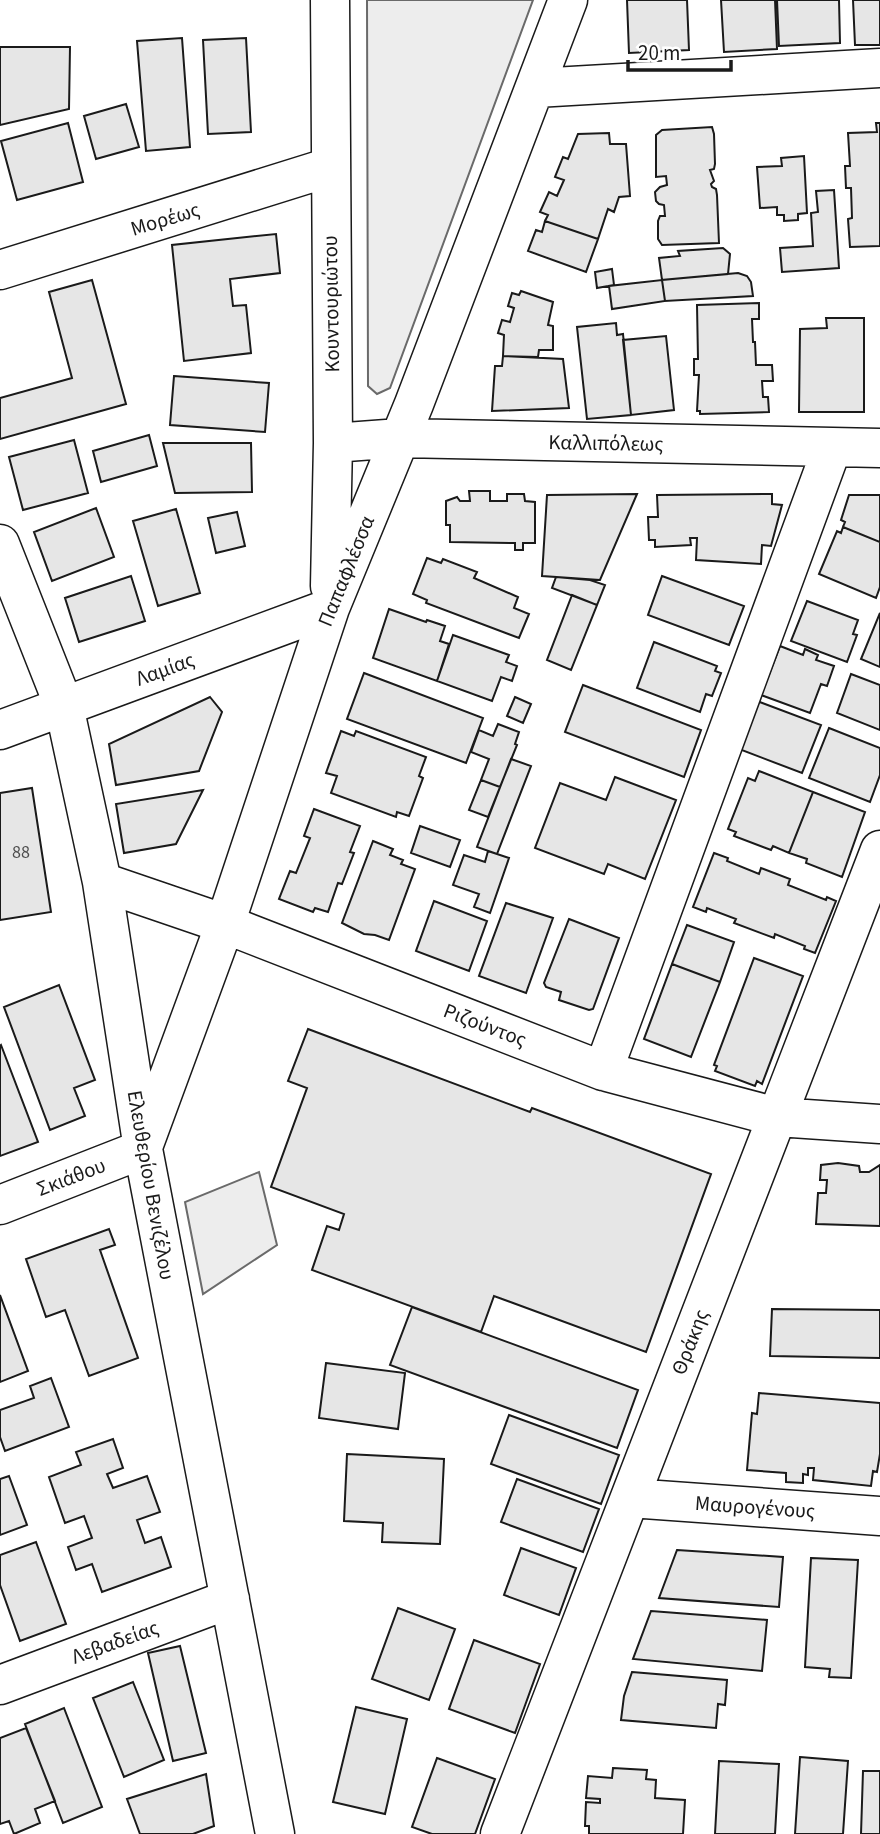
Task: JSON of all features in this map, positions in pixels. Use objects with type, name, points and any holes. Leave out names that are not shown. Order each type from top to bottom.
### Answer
[{"type":"street","name":"Κουντουριώτου","points":[[330,608],[333,443],[331,0]]},
{"type":"street","name":"Παπαφλέσσα","points":[[143,1149],[225,924],[330,608],[400,438],[568,0]]},
{"type":"street","points":[[536,88],[880,68]]},
{"type":"street","name":"Μορέως","points":[[0,270],[330,167]]},
{"type":"street","name":"Καλλιπόλεως","points":[[333,443],[400,438],[880,447]]},
{"type":"street","points":[[603,1071],[832,448]]},
{"type":"street","name":"Ελευθερίου Βενιζέλου","points":[[0,544],[64,706],[102,883],[143,1149],[275,1834]]},
{"type":"street","name":"Λαμίας","points":[[0,730],[330,608]]},
{"type":"street","name":"Θράκης","points":[[500,1834],[880,850]]},
{"type":"street","name":"Ριζούντος","points":[[102,883],[225,924],[603,1071],[777,1117],[880,1124]]},
{"type":"street","name":"Σκιάθου","points":[[0,1205],[143,1149]]},
{"type":"street","name":"Μαυρογένους","points":[[630,1498],[880,1516]]},
{"type":"street","name":"Λεβαδείας","points":[[0,1685],[230,1599]]},
{"type":"shaded area","points":[[367,0],[533,0],[390,388],[377,394],[368,386]]},
{"type":"shaded area","points":[[259,1172],[277,1245],[203,1294],[185,1202]]},
{"type":"building","points":[[627,0],[687,0],[689,50],[629,53]]},
{"type":"building","points":[[721,0],[775,0],[777,49],[724,52]]},
{"type":"building","points":[[777,0],[839,0],[840,43],[779,46]]},
{"type":"building","points":[[853,0],[880,0],[880,45],[855,45]]},
{"type":"building","points":[[182,38],[190,147],[146,151],[137,41]]},
{"type":"building","points":[[246,38],[251,132],[208,134],[203,40]]},
{"type":"building","points":[[0,47],[70,47],[69,109],[0,125]]},
{"type":"building","points":[[126,104],[139,147],[96,159],[84,116]]},
{"type":"building","points":[[68,123],[83,182],[17,200],[1,141]]},
{"type":"building","points":[[876,123],[880,123],[880,246],[850,247],[848,219],[852,218],[851,188],[846,188],[845,166],[850,166],[848,133],[877,132]]},
{"type":"building","points":[[712,127],[715,164],[714,169],[710,170],[714,181],[711,184],[717,195],[719,243],[662,245],[658,239],[658,221],[660,216],[665,216],[664,205],[656,201],[655,192],[667,185],[666,176],[656,177],[656,135],[662,130]]},
{"type":"building","points":[[609,133],[610,144],[626,144],[630,196],[619,197],[614,212],[608,209],[598,239],[545,221],[548,215],[540,212],[549,192],[557,196],[564,180],[555,177],[563,157],[568,159],[578,134]]},
{"type":"building","points":[[804,156],[807,213],[798,214],[798,220],[784,221],[784,215],[777,215],[777,207],[760,208],[757,167],[782,166],[781,158]]},
{"type":"building","points":[[834,190],[839,268],[782,272],[780,248],[813,246],[811,213],[818,212],[816,191]]},
{"type":"building","points":[[545,221],[598,239],[586,272],[528,251],[536,230],[542,232]]},
{"type":"building","points":[[276,234],[280,273],[230,279],[233,306],[246,305],[251,353],[184,361],[172,245]]},
{"type":"building","points":[[723,248],[730,254],[728,274],[662,280],[659,258],[680,256],[678,251]]},
{"type":"building","points":[[612,269],[614,285],[597,288],[595,272]]},
{"type":"building","points":[[738,273],[747,276],[751,282],[753,296],[665,301],[662,280]]},
{"type":"building","points":[[92,280],[126,404],[0,439],[0,398],[72,378],[49,292]]},
{"type":"building","points":[[662,280],[665,301],[612,309],[609,286]]},
{"type":"building","points":[[521,291],[553,302],[548,325],[553,326],[553,350],[539,350],[538,357],[503,356],[504,335],[498,333],[502,320],[510,322],[514,308],[508,306],[512,293],[519,295]]},
{"type":"building","points":[[759,303],[759,319],[752,319],[753,342],[756,365],[772,365],[773,381],[762,381],[763,397],[768,397],[769,412],[700,414],[700,411],[697,411],[699,375],[694,375],[694,359],[698,359],[697,305]]},
{"type":"building","points":[[826,318],[864,318],[864,412],[799,412],[800,329],[827,328]]},
{"type":"building","points":[[616,323],[617,335],[623,334],[631,415],[587,419],[577,327]]},
{"type":"building","points":[[666,336],[674,410],[631,415],[623,340]]},
{"type":"building","points":[[503,356],[563,359],[569,408],[492,411],[495,366],[502,366]]},
{"type":"building","points":[[174,376],[269,383],[265,432],[170,425]]},
{"type":"building","points":[[149,435],[157,466],[101,482],[93,451]]},
{"type":"building","points":[[74,440],[88,493],[23,510],[9,457]]},
{"type":"building","points":[[163,443],[251,443],[252,492],[175,493]]},
{"type":"building","points":[[469,491],[490,491],[490,501],[507,501],[507,494],[524,494],[525,501],[535,502],[535,543],[523,543],[523,550],[515,550],[515,543],[450,542],[450,525],[446,525],[446,501],[457,497],[460,501],[470,501]]},
{"type":"building","points":[[637,494],[600,580],[542,576],[547,495]]},
{"type":"building","points":[[772,494],[772,504],[782,505],[771,546],[762,545],[761,564],[696,560],[697,538],[690,538],[691,545],[655,547],[655,540],[649,540],[648,517],[658,517],[657,495]]},
{"type":"building","points":[[849,495],[880,495],[880,542],[843,527],[845,522],[841,520]]},
{"type":"building","points":[[96,508],[114,557],[52,581],[34,532]]},
{"type":"building","points":[[176,509],[200,593],[158,606],[133,521]]},
{"type":"building","points":[[237,512],[245,546],[216,553],[208,518]]},
{"type":"building","points":[[843,527],[880,542],[880,587],[876,598],[819,574],[837,531],[841,533]]},
{"type":"building","points":[[427,558],[441,563],[443,559],[477,572],[474,578],[518,597],[514,608],[529,614],[519,638],[426,603],[427,600],[413,594]]},
{"type":"building","points":[[131,576],[145,621],[79,642],[65,598]]},
{"type":"building","points":[[662,576],[744,606],[729,645],[648,615]]},
{"type":"building","points":[[556,577],[590,580],[605,585],[597,605],[552,588]]},
{"type":"building","points":[[572,595],[597,605],[571,670],[547,660]]},
{"type":"building","points":[[807,601],[858,620],[853,634],[857,635],[847,662],[791,641]]},
{"type":"building","points":[[389,609],[445,626],[440,641],[449,644],[437,681],[373,658]]},
{"type":"building","points":[[880,613],[880,667],[861,659]]},
{"type":"building","points":[[453,635],[509,655],[506,662],[517,666],[512,681],[501,677],[492,701],[437,681]]},
{"type":"building","points":[[654,642],[717,666],[715,671],[721,673],[712,696],[706,694],[700,712],[637,688]]},
{"type":"building","points":[[780,646],[803,655],[805,649],[818,655],[816,660],[834,666],[827,686],[821,684],[810,713],[761,695]]},
{"type":"building","points":[[364,673],[483,718],[466,763],[347,719]]},
{"type":"building","points":[[851,674],[880,685],[880,730],[837,713]]},
{"type":"building","points":[[583,685],[701,730],[684,777],[565,732]]},
{"type":"building","points":[[210,697],[222,712],[199,771],[116,785],[109,744]]},
{"type":"building","points":[[515,697],[531,704],[523,723],[507,716]]},
{"type":"building","points":[[757,701],[821,725],[802,773],[739,749]]},
{"type":"building","points":[[498,724],[519,732],[515,744],[517,745],[500,787],[481,780],[489,759],[471,752],[479,730],[493,736]]},
{"type":"building","points":[[829,728],[880,748],[880,775],[870,802],[809,778]]},
{"type":"building","points":[[341,731],[354,736],[356,731],[426,757],[419,776],[423,778],[409,816],[397,812],[396,817],[331,793],[337,776],[326,773]]},
{"type":"building","points":[[511,759],[531,766],[497,854],[477,847]]},
{"type":"building","points":[[759,771],[813,792],[789,853],[773,846],[771,850],[734,836],[736,832],[728,829],[748,778],[755,781]]},
{"type":"building","points":[[615,777],[676,800],[645,879],[608,864],[604,874],[535,848],[560,783],[606,800]]},
{"type":"building","points":[[481,780],[500,787],[488,817],[469,810]]},
{"type":"building","points":[[32,788],[51,912],[0,920],[0,793]]},
{"type":"building","points":[[203,790],[176,844],[124,853],[116,804]]},
{"type":"building","points":[[813,792],[865,812],[842,877],[789,853]]},
{"type":"building","points":[[314,809],[360,826],[350,852],[354,853],[342,884],[338,883],[328,912],[315,908],[313,912],[279,899],[290,871],[296,873],[310,838],[304,836]]},
{"type":"building","points":[[420,826],[460,840],[450,867],[411,853]]},
{"type":"building","points":[[373,841],[393,849],[390,855],[403,860],[401,864],[415,869],[389,940],[364,934],[342,923]]},
{"type":"building","points":[[488,851],[509,858],[490,913],[474,907],[479,894],[453,885],[464,855],[485,862]]},
{"type":"building","points":[[714,853],[759,874],[761,868],[790,879],[788,885],[826,900],[827,897],[836,901],[815,953],[775,934],[774,938],[734,923],[736,919],[707,908],[706,912],[693,907]]},
{"type":"building","points":[[434,901],[487,921],[469,971],[416,951]]},
{"type":"building","points":[[506,903],[553,918],[526,993],[479,976]]},
{"type":"building","points":[[569,919],[619,938],[593,1009],[589,1010],[559,1000],[561,992],[546,987],[544,983]]},
{"type":"building","points":[[687,925],[734,942],[720,982],[672,964]]},
{"type":"building","points":[[754,958],[803,976],[762,1084],[757,1081],[755,1086],[715,1071],[717,1066],[714,1065]]},
{"type":"building","points":[[672,964],[720,982],[691,1057],[644,1039]]},
{"type":"building","points":[[59,985],[95,1080],[74,1088],[85,1116],[50,1130],[4,1007]]},
{"type":"building","points":[[308,1029],[530,1112],[532,1108],[711,1174],[646,1352],[494,1296],[481,1332],[312,1270],[327,1226],[339,1230],[344,1214],[271,1187],[307,1088],[288,1081]]},
{"type":"building","points":[[0,1046],[38,1142],[0,1156]]},
{"type":"building","points":[[838,1163],[859,1166],[860,1172],[869,1172],[880,1165],[880,1226],[816,1224],[818,1193],[826,1193],[827,1180],[820,1180],[821,1165]]},
{"type":"building","points":[[109,1229],[115,1245],[100,1250],[138,1358],[89,1376],[65,1310],[46,1317],[26,1259]]},
{"type":"building","points":[[0,1295],[28,1371],[0,1382]]},
{"type":"building","points":[[412,1307],[638,1390],[617,1448],[390,1365]]},
{"type":"building","points":[[772,1309],[880,1310],[880,1358],[770,1356]]},
{"type":"building","points":[[326,1363],[405,1373],[398,1429],[319,1418]]},
{"type":"building","points":[[51,1378],[69,1427],[5,1451],[0,1437],[0,1410],[34,1398],[30,1386]]},
{"type":"building","points":[[759,1393],[880,1403],[880,1454],[877,1472],[873,1471],[871,1486],[813,1480],[814,1468],[808,1468],[808,1475],[803,1474],[803,1483],[786,1482],[786,1473],[747,1470],[752,1413],[757,1414]]},
{"type":"building","points":[[509,1415],[619,1455],[601,1504],[491,1464]]},
{"type":"building","points":[[113,1439],[123,1468],[107,1474],[113,1488],[147,1476],[160,1512],[137,1520],[145,1543],[161,1537],[171,1567],[102,1592],[92,1564],[76,1570],[68,1547],[92,1538],[84,1516],[65,1523],[49,1477],[81,1465],[76,1452]]},
{"type":"building","points":[[347,1454],[444,1459],[440,1544],[382,1542],[383,1523],[344,1521]]},
{"type":"building","points":[[9,1476],[27,1525],[0,1535],[0,1479]]},
{"type":"building","points":[[517,1479],[599,1509],[583,1552],[501,1522]]},
{"type":"building","points":[[36,1542],[66,1624],[20,1641],[0,1585],[0,1555]]},
{"type":"building","points":[[521,1548],[576,1568],[559,1615],[504,1595]]},
{"type":"building","points":[[677,1550],[783,1557],[779,1607],[659,1598]]},
{"type":"building","points":[[811,1558],[858,1560],[851,1678],[829,1677],[830,1669],[805,1667]]},
{"type":"building","points":[[398,1608],[455,1629],[429,1700],[372,1679]]},
{"type":"building","points":[[651,1611],[767,1620],[762,1671],[633,1659]]},
{"type":"building","points":[[474,1640],[540,1664],[515,1733],[449,1709]]},
{"type":"building","points":[[180,1646],[206,1753],[173,1761],[148,1653]]},
{"type":"building","points":[[632,1672],[727,1680],[725,1705],[718,1704],[716,1728],[621,1720],[624,1696]]},
{"type":"building","points":[[133,1682],[164,1760],[124,1777],[93,1698]]},
{"type":"building","points":[[356,1707],[407,1719],[385,1814],[333,1802]]},
{"type":"building","points":[[64,1708],[102,1807],[63,1823],[25,1724]]},
{"type":"building","points":[[26,1728],[55,1801],[35,1809],[40,1823],[14,1834],[9,1821],[0,1824],[0,1738]]},
{"type":"building","points":[[800,1757],[848,1761],[843,1834],[795,1834]]},
{"type":"building","points":[[437,1758],[495,1779],[475,1834],[432,1834],[412,1827]]},
{"type":"building","points":[[719,1761],[779,1764],[775,1834],[715,1834]]},
{"type":"building","points":[[613,1768],[647,1770],[646,1779],[656,1780],[655,1798],[685,1800],[683,1834],[589,1834],[589,1826],[585,1826],[586,1802],[600,1803],[600,1799],[586,1798],[588,1776],[612,1778]]},
{"type":"building","points":[[863,1771],[880,1771],[880,1834],[861,1834]]},
{"type":"building","points":[[206,1774],[214,1826],[193,1834],[140,1834],[127,1799]]}]
